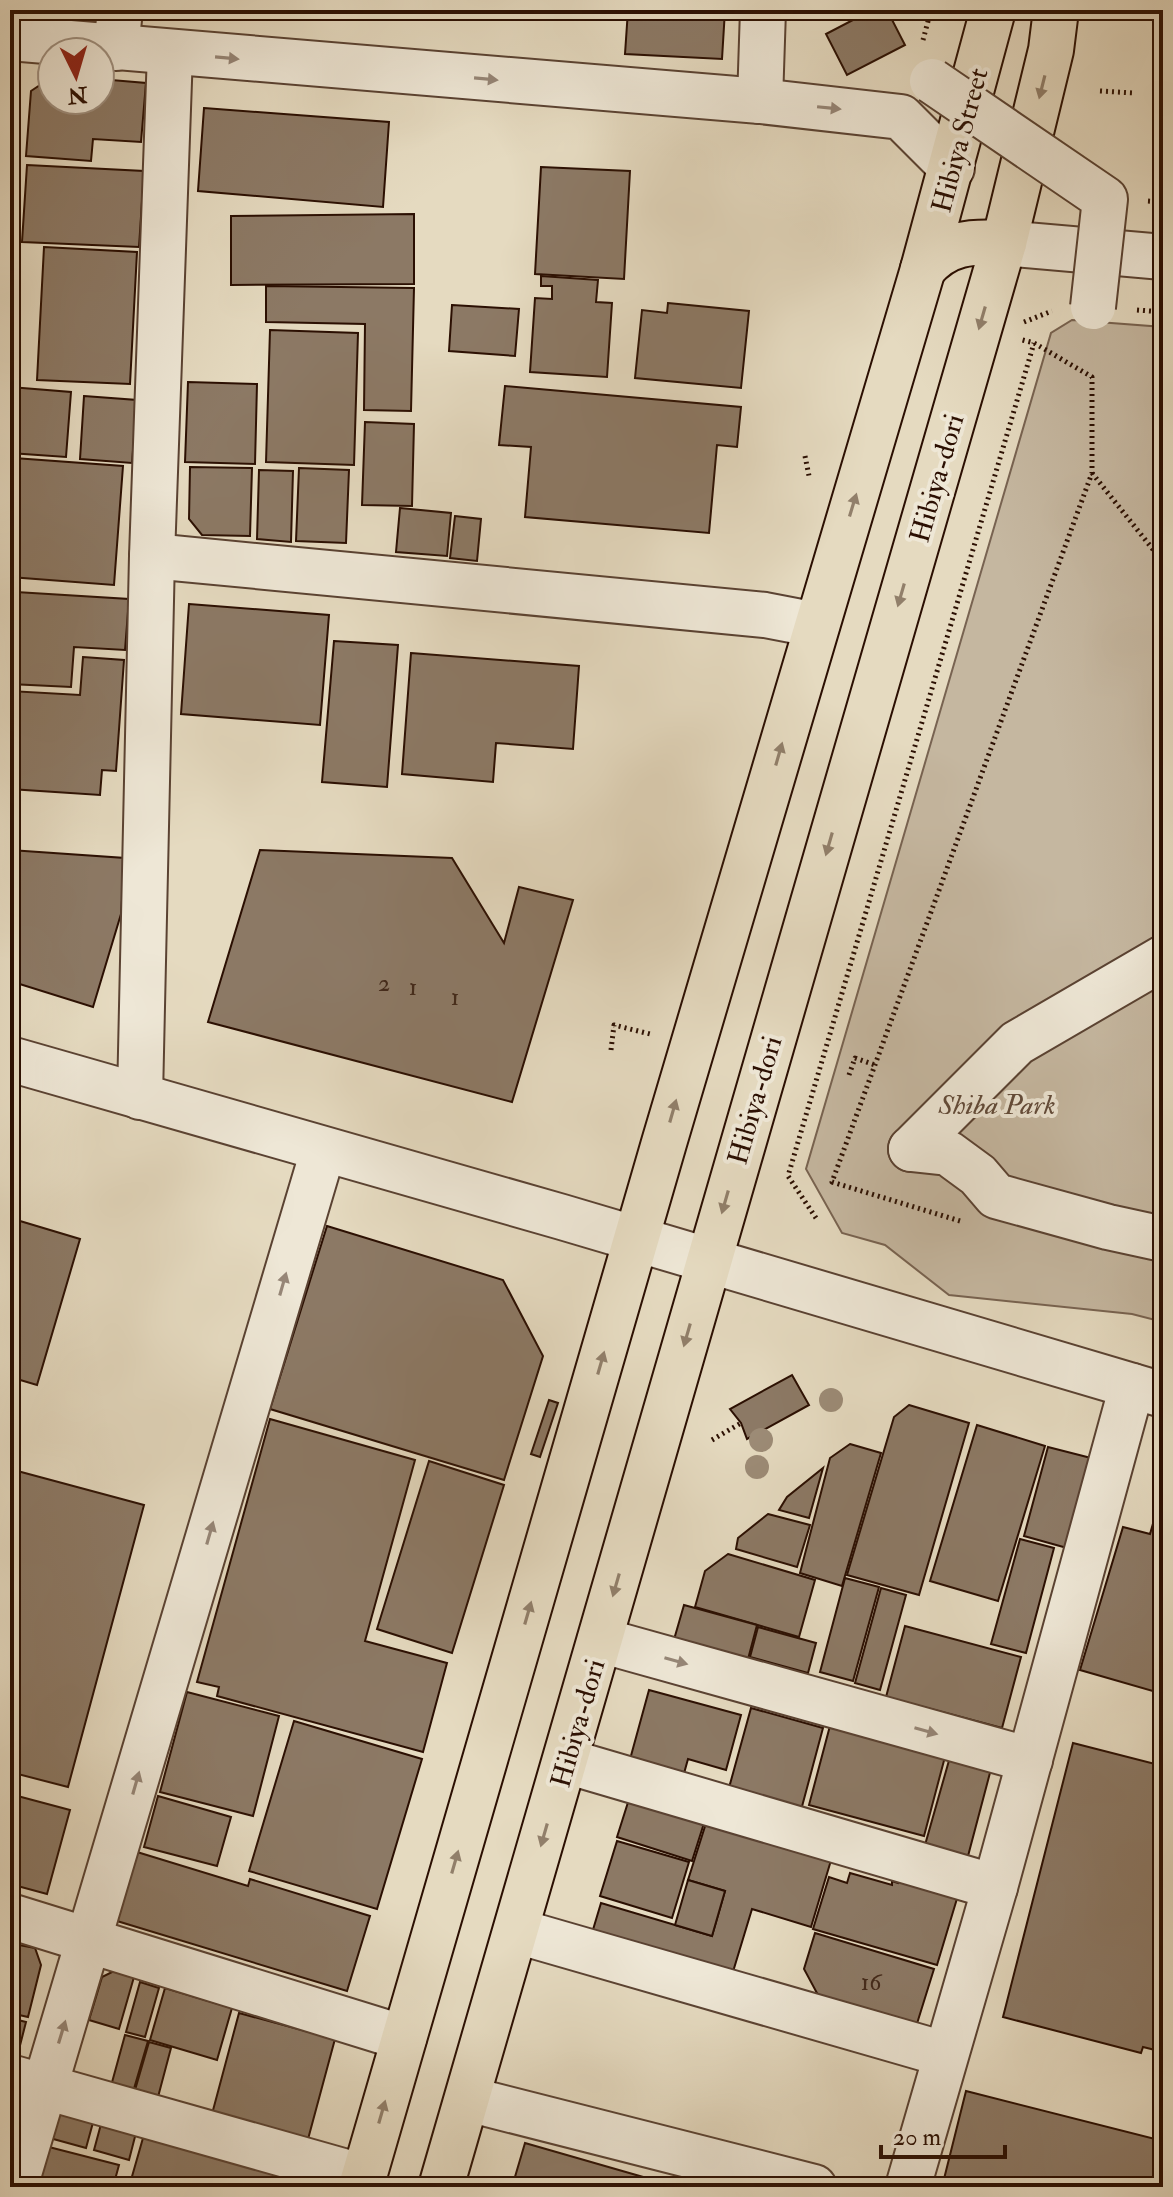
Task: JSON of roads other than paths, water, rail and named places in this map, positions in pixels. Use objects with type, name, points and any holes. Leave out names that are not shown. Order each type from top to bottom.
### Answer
[{"type":"main road","name":"Hibiya Street","points":[[923,269],[993,10]]},
{"type":"main road","name":"Hibiya-dori","points":[[441,2187],[1004,243],[1051,50],[1056,10]]},
{"type":"main road","points":[[952,168],[1004,243]]},
{"type":"main road","points":[[362,2182],[923,269],[932,258],[960,243],[1004,243]]},
{"type":"street","points":[[760,101],[763,10]]},
{"type":"street","points":[[10,38],[118,29],[170,53],[760,101],[901,117],[952,168]]},
{"type":"street","points":[[140,1097],[152,556],[170,53]]},
{"type":"street","points":[[932,81],[1105,199],[1074,308]]},
{"type":"street","points":[[1004,243],[1163,257]]},
{"type":"street","points":[[152,556],[765,615],[817,625]]},
{"type":"street","points":[[1163,958],[1017,1043],[911,1149],[948,1153],[963,1163],[996,1196],[1163,1239]]},
{"type":"street","points":[[10,1059],[1147,1390],[1030,1760],[908,2187]]},
{"type":"street","points":[[15,2187],[28,2082],[88,1942],[323,1151]]},
{"type":"street","points":[[600,1640],[1030,1760]]},
{"type":"street","points":[[566,1761],[995,1887]]},
{"type":"street","points":[[10,1916],[404,2038]]},
{"type":"street","points":[[517,1931],[944,2054]]},
{"type":"street","points":[[28,2082],[362,2182]]},
{"type":"street","points":[[468,2099],[814,2187]]},
{"type":"park label","name":"Shiba Park","points":[[997,1104]]}]
